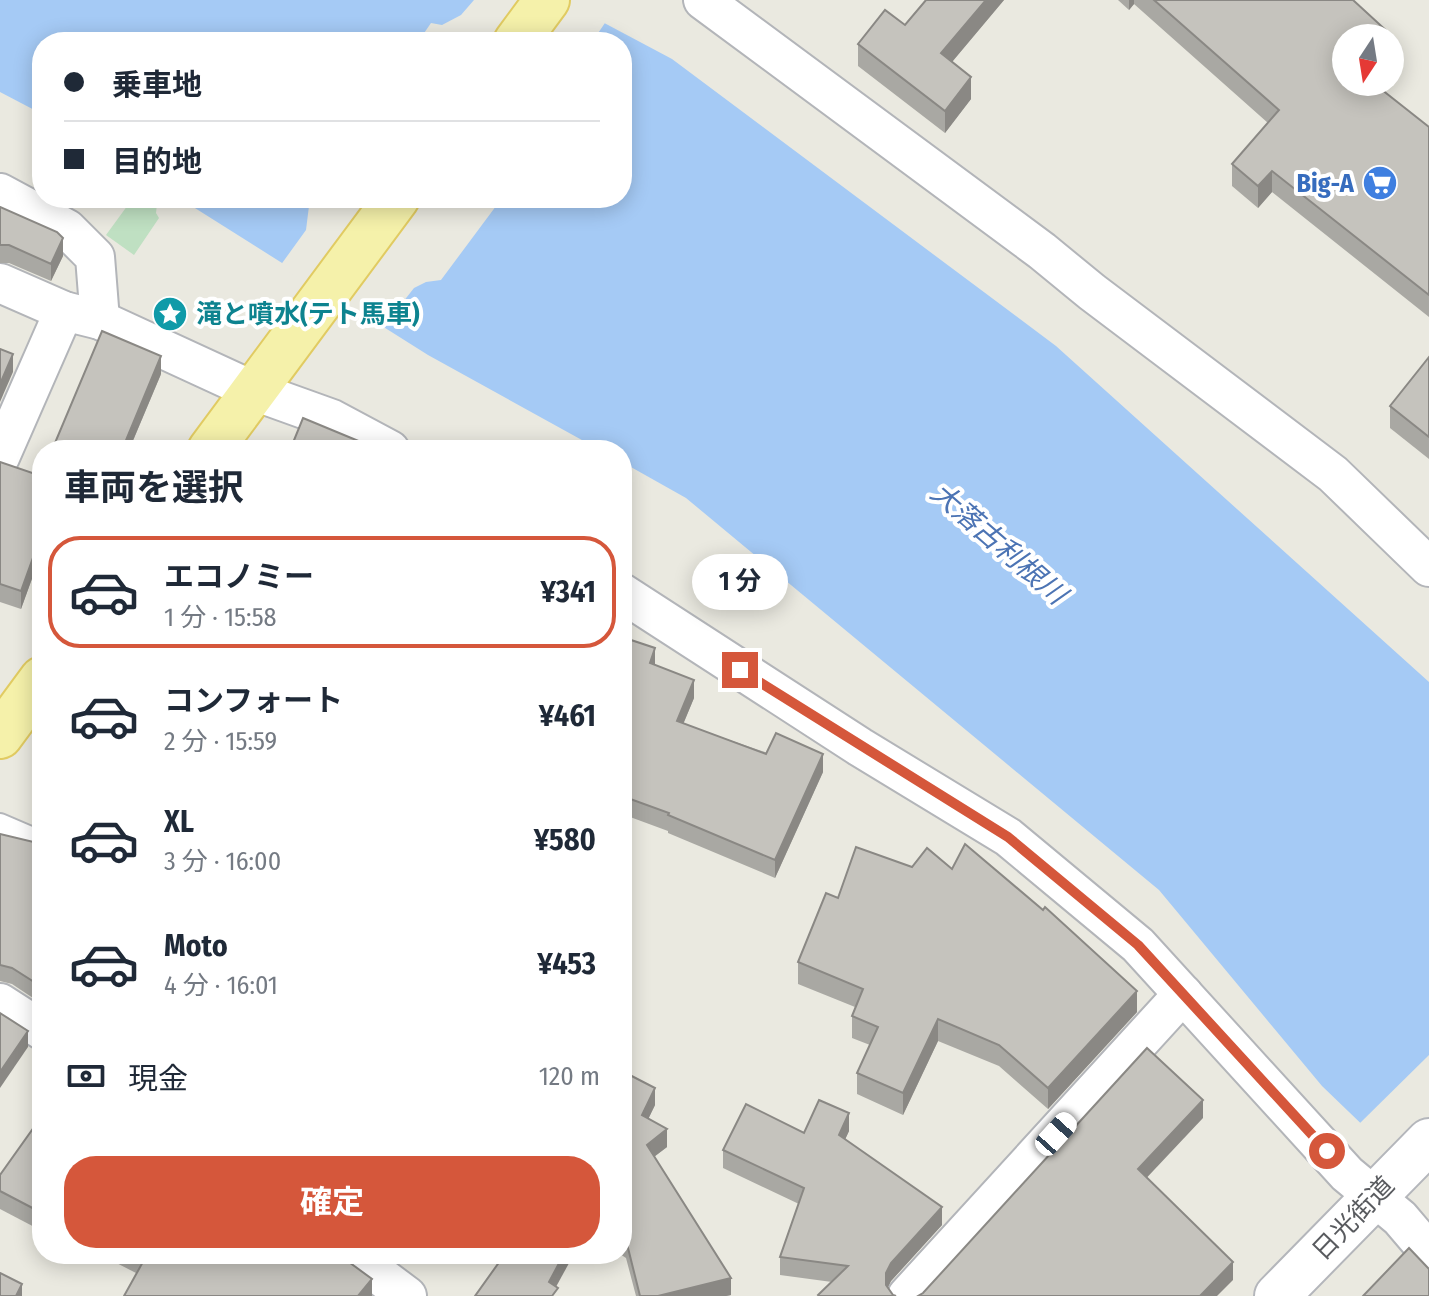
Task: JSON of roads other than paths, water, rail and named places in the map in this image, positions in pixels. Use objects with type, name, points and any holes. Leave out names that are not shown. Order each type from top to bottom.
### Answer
[{"type":"main road","points":[[523,32],[547,0]]},
{"type":"main road","points":[[217,440],[390,208]]},
{"type":"main road","points":[[0,736],[32,693]]},
{"type":"main road","name":"日光街道","points":[[1277,1296],[1429,1141]]},
{"type":"street","points":[[703,0],[1042,251],[1333,474],[1429,567]]},
{"type":"street","points":[[0,193],[67,229],[95,257],[100,320]]},
{"type":"street","points":[[0,283],[64,311],[100,320],[254,391],[332,419],[371,440]]},
{"type":"street","points":[[0,457],[64,311]]},
{"type":"street","points":[[632,599],[860,747],[1008,837],[1138,945],[1347,1174],[1380,1191],[1429,1252]]},
{"type":"street","points":[[907,1296],[1183,994]]},
{"type":"street","points":[[0,1003],[32,1024]]},
{"type":"street","points":[[364,1264],[407,1296]]},
{"type":"lane","points":[[0,824],[32,838]]},
{"type":"water","points":[[0,0],[561,0],[621,32],[32,32],[32,109],[0,92]]},
{"type":"water","name":"大落古利根川","points":[[632,38],[672,59],[1056,346],[1429,682],[1429,1189],[1322,1086],[1159,890],[686,498],[632,468],[632,440],[582,440],[428,355],[195,208],[632,208]]},
{"type":"place","name":"Big-A","points":[[1380,183]]},
{"type":"place","name":"滝と噴水(テト馬車)","points":[[170,314]]}]
